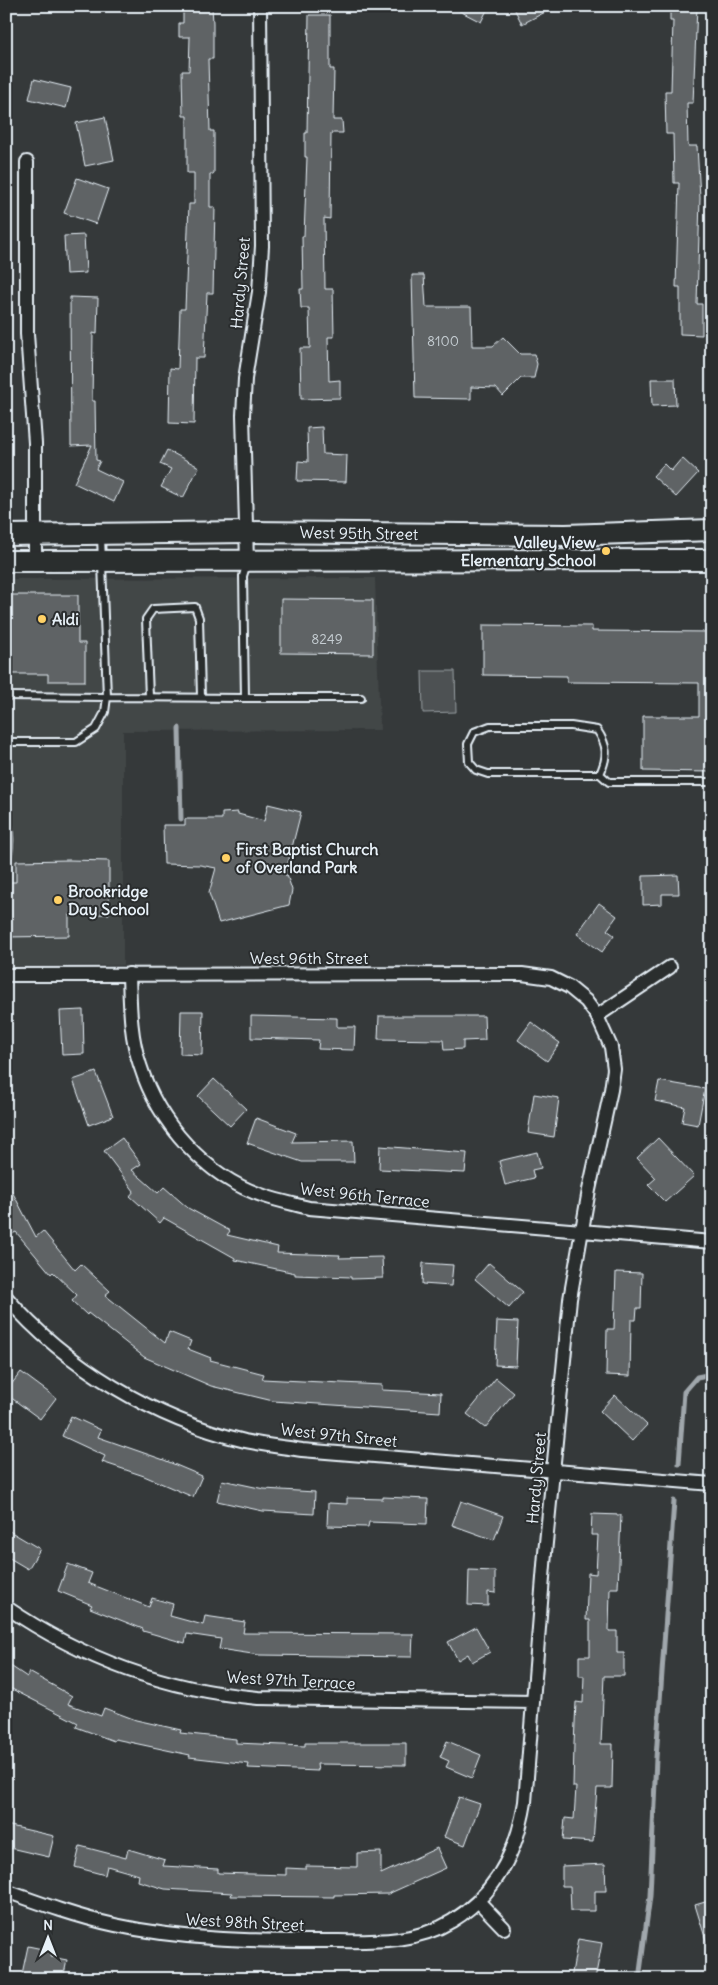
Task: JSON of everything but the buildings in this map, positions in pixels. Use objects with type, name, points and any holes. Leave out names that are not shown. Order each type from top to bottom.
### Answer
[{"type":"main road","name":"West 95th Street","points":[[6,535],[246,532],[566,535],[712,530]]},
{"type":"main road","name":"West 95th Street","points":[[6,561],[712,560]]},
{"type":"street","name":"Hardy Street","points":[[247,562],[243,415],[245,379],[259,292],[262,246],[260,6]]},
{"type":"street","points":[[26,162],[27,334],[35,443],[35,562]]},
{"type":"street","points":[[597,1016],[670,967]]},
{"type":"street","name":"West 96th Terrace","points":[[129,974],[132,1031],[139,1063],[153,1098],[174,1129],[199,1156],[227,1178],[264,1196],[309,1208],[712,1242]]},
{"type":"street","name":"West 96th Street","points":[[6,975],[522,974],[551,978],[569,986],[586,1000],[597,1016]]},
{"type":"street","name":"Hardy Street","points":[[478,1900],[502,1871],[512,1853],[525,1802],[553,1471],[570,1299],[582,1230],[612,1090],[614,1069],[612,1047],[597,1016]]},
{"type":"street","name":"West 97th Street","points":[[6,1297],[52,1343],[90,1372],[139,1401],[165,1413],[245,1441],[302,1450],[712,1484]]},
{"type":"street","name":"West 97th Terrace","points":[[6,1607],[29,1623],[81,1651],[127,1671],[178,1686],[258,1698],[533,1702]]},
{"type":"street","name":"West 98th Street","points":[[7,1892],[54,1908],[115,1925],[181,1936],[239,1941],[383,1941],[399,1939],[414,1936],[452,1921],[478,1900]]},
{"type":"street","points":[[478,1900],[504,1928]]},
{"type":"lane","points":[[6,742],[76,742],[96,729],[105,712],[107,697],[101,534]]},
{"type":"lane","points":[[245,698],[243,576],[247,562]]},
{"type":"lane","points":[[149,697],[146,620],[153,609],[195,607],[199,618],[201,697]]},
{"type":"lane","points":[[6,696],[361,698]]},
{"type":"lane","points":[[600,774],[606,762],[606,742],[597,730],[571,726],[490,726],[474,732],[468,744],[469,762],[476,770],[488,774],[600,774],[609,782],[712,782]]},
{"type":"lane","points":[[6,809],[8,856],[6,860]]},
{"type":"shaded area","points":[[375,578],[380,730],[123,731],[123,965],[6,967],[6,579]]},
{"type":"shaded area","points":[[422,671],[455,671],[456,712],[423,713]]},
{"type":"waterway","points":[[179,728],[181,819]]},
{"type":"waterway","points":[[679,1464],[684,1392],[697,1377],[712,1374]]},
{"type":"waterway","points":[[639,1979],[650,1896],[656,1758],[674,1501]]},
{"type":"place","name":"Valley View Elementary School","points":[[606,551]]},
{"type":"place","name":"Aldi","points":[[42,619]]},
{"type":"place","name":"First Baptist Church of Overland Park","points":[[226,858]]},
{"type":"place","name":"Brookridge Day School","points":[[58,900]]}]
